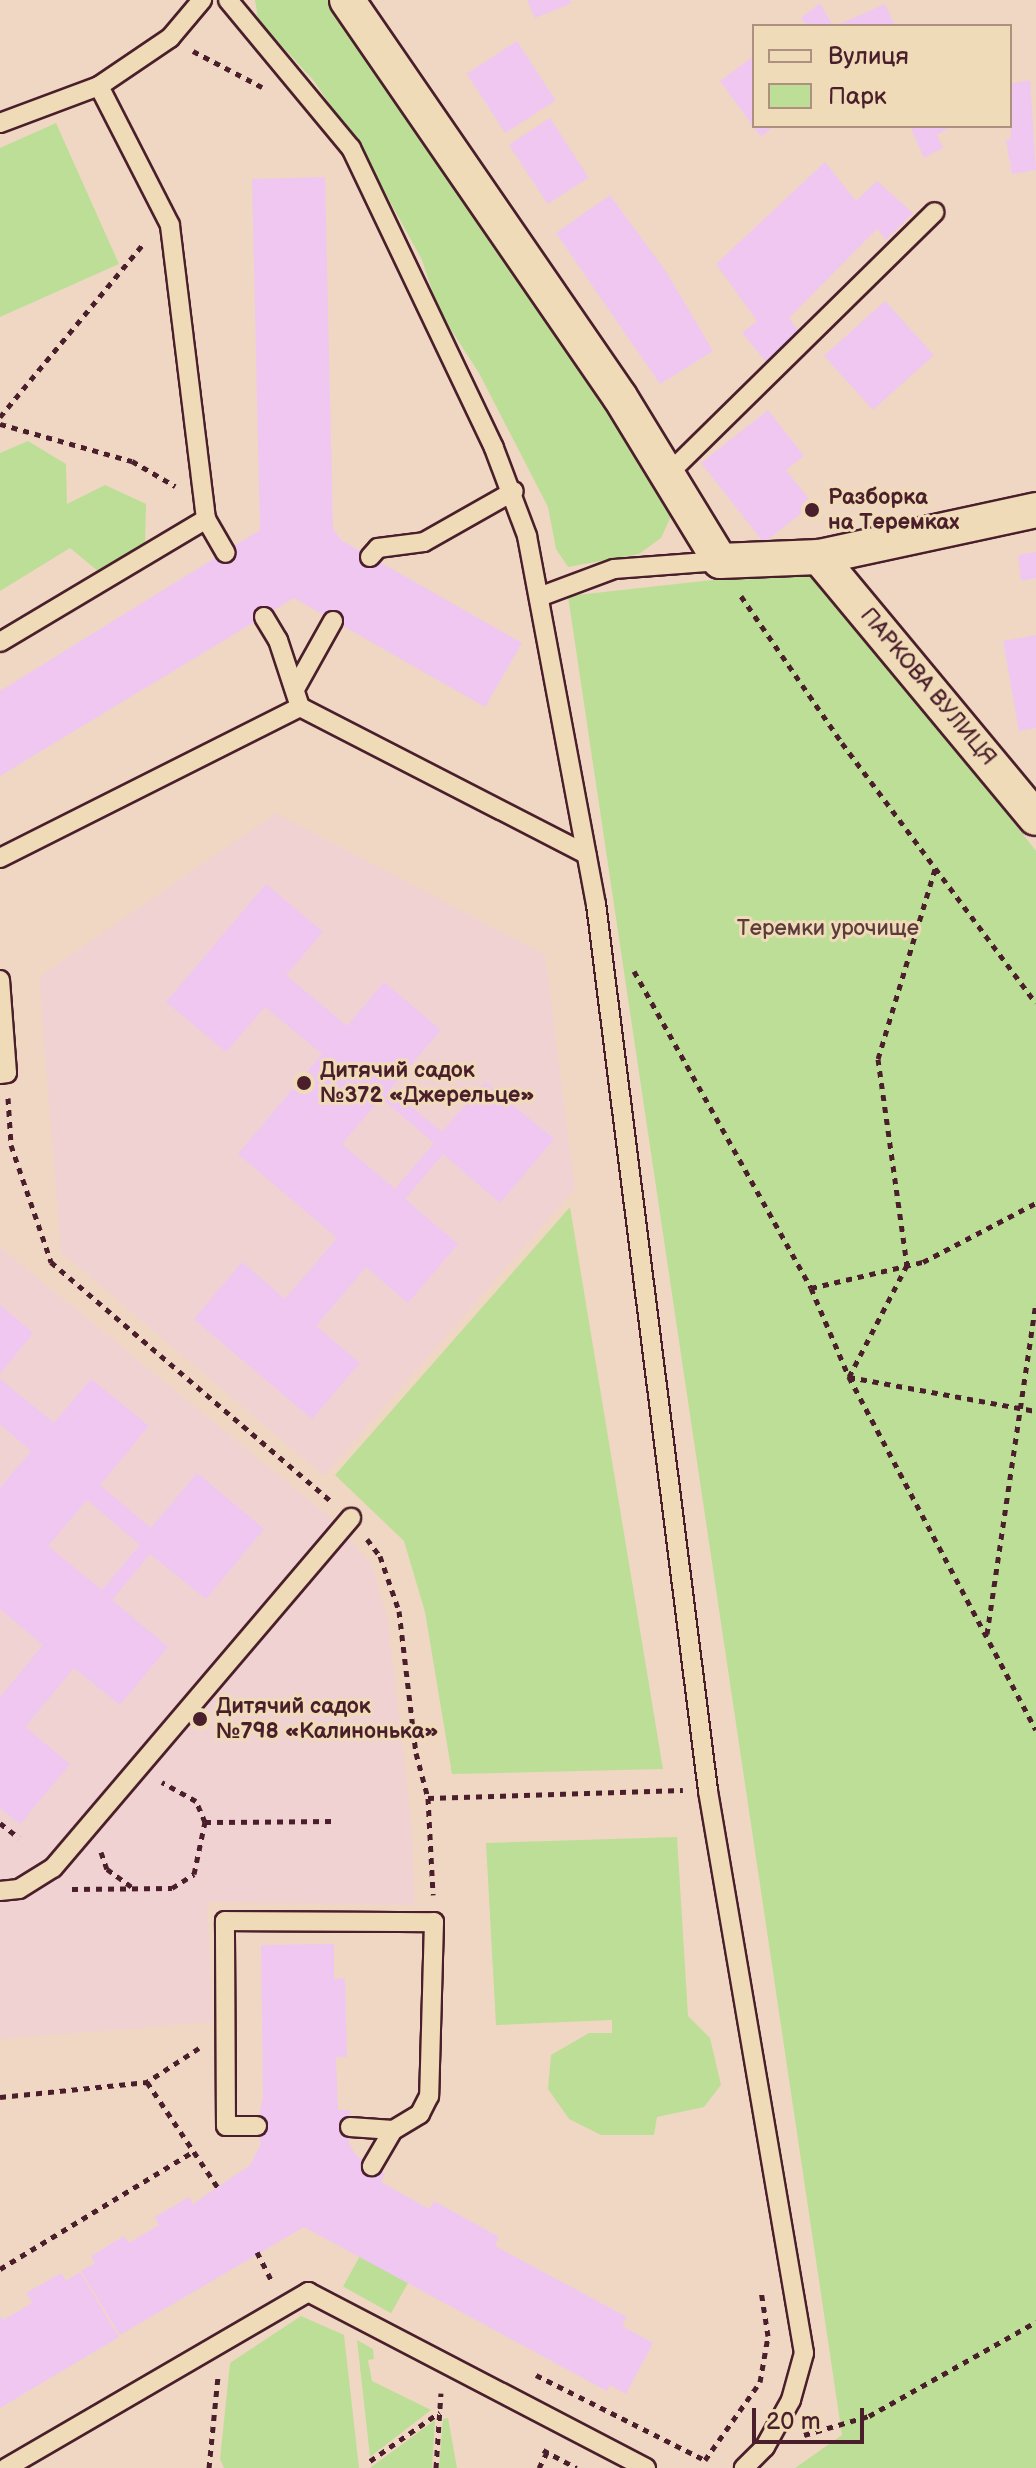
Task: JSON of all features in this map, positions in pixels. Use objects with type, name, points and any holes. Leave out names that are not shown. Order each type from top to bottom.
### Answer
[{"type":"street","points":[[347,0],[605,375],[720,561],[819,557],[1036,510]]},
{"type":"street","name":"ПАРКОВА ВУЛИЦЯ","points":[[819,557],[1036,818]]},
{"type":"lane","points":[[0,123],[99,86],[170,38],[202,0]]},
{"type":"lane","points":[[228,0],[351,148],[514,491],[539,597],[586,854],[708,1791],[804,2353],[791,2400],[765,2447],[744,2468]]},
{"type":"lane","points":[[99,86],[166,216],[204,511],[226,553]]},
{"type":"lane","points":[[667,475],[935,212]]},
{"type":"lane","points":[[370,557],[378,548],[424,542],[514,491]]},
{"type":"lane","points":[[0,642],[204,511]]},
{"type":"lane","points":[[539,597],[614,569],[720,561]]},
{"type":"lane","points":[[264,617],[298,698],[586,854]]},
{"type":"lane","points":[[0,858],[298,698],[333,621]]},
{"type":"lane","points":[[0,980],[3,1073]]},
{"type":"lane","points":[[10,1890],[53,1868],[351,1518]]},
{"type":"lane","points":[[257,2126],[226,2126],[225,1921],[434,1922],[429,2096],[420,2114],[393,2130],[372,2166]]},
{"type":"lane","points":[[350,2127],[393,2130]]},
{"type":"lane","points":[[6,2468],[219,2348],[308,2292],[646,2468]]},
{"type":"path","points":[[170,38],[270,92]]},
{"type":"path","points":[[0,417],[166,216]]},
{"type":"path","points":[[0,424],[132,461],[204,511]]},
{"type":"path","points":[[720,561],[764,635],[1036,1003]]},
{"type":"path","points":[[849,1377],[907,1265],[878,1059],[935,869]]},
{"type":"path","points":[[627,959],[811,1288],[849,1377],[1036,1730]]},
{"type":"path","points":[[3,1073],[11,1145],[51,1262],[351,1518],[380,1556],[399,1611],[416,1753],[428,1798],[434,1922]]},
{"type":"path","points":[[811,1288],[907,1265],[1036,1203]]},
{"type":"path","points":[[987,1635],[1036,1303]]},
{"type":"path","points":[[849,1377],[1036,1411]]},
{"type":"path","points":[[10,1890],[172,1888],[194,1874],[205,1822],[196,1801],[176,1786],[149,1779],[126,1781]]},
{"type":"path","points":[[428,1798],[708,1791]]},
{"type":"path","points":[[101,1810],[96,1840],[107,1869],[134,1889]]},
{"type":"path","points":[[205,1822],[334,1821]]},
{"type":"path","points":[[0,1823],[19,1838]]},
{"type":"path","points":[[0,2097],[147,2082],[227,2030]]},
{"type":"path","points":[[147,2082],[219,2189]]},
{"type":"path","points":[[0,2269],[194,2151]]},
{"type":"path","points":[[520,2367],[705,2460],[760,2382],[768,2336],[759,2274]]},
{"type":"path","points":[[765,2447],[869,2416],[1036,2322]]},
{"type":"path","points":[[209,2468],[219,2348]]},
{"type":"path","points":[[436,2468],[441,2392]]},
{"type":"path","points":[[370,2461],[440,2412]]},
{"type":"path","points":[[539,2468],[547,2452]]},
{"type":"shaded area","name":"Дитячий садок №372 «Джерельце»","points":[[276,813],[545,955],[575,1189],[324,1476],[61,1252],[39,977]]},
{"type":"shaded area","name":"Дитячий садок №798 «Калинонька»","points":[[0,1247],[338,1524],[372,1566],[388,1620],[411,1819],[415,1905],[207,1902],[213,2022],[0,2039]]},
{"type":"green space","points":[[255,0],[335,0],[653,465],[673,512],[661,538],[639,554],[568,567],[556,549],[548,507],[479,373],[439,311],[422,260],[369,163],[314,81],[258,20]]},
{"type":"green space","points":[[56,123],[119,264],[0,317],[0,148]]},
{"type":"green space","points":[[28,441],[66,464],[67,504],[105,485],[146,504],[145,546],[99,572],[70,548],[0,591],[0,453]]},
{"type":"green space","name":"Теремки урочище","points":[[812,569],[1036,851],[1036,2468],[795,2468],[842,2435],[568,596]]},
{"type":"green space","points":[[570,1207],[663,1769],[452,1774],[425,1612],[404,1541],[335,1475]]},
{"type":"green space","points":[[677,1837],[688,2016],[710,2038],[721,2085],[704,2107],[657,2117],[654,2135],[601,2135],[569,2119],[548,2089],[551,2055],[589,2033],[612,2033],[612,2020],[496,2025],[486,1843]]},
{"type":"green space","points":[[360,2256],[408,2283],[391,2313],[343,2287]]},
{"type":"green space","points":[[301,2316],[344,2335],[359,2468],[224,2468],[220,2459],[230,2363]]},
{"type":"green space","points":[[357,2340],[373,2349],[374,2359],[368,2360],[372,2381],[431,2410],[370,2457]]},
{"type":"green space","points":[[448,2418],[457,2468],[439,2468],[443,2419]]},
{"type":"green space","points":[[435,2420],[432,2468],[370,2468]]},
{"type":"building","points":[[527,0],[570,0],[572,3],[535,18]]},
{"type":"building","points":[[820,3],[832,24],[806,24],[801,18]]},
{"type":"building","points":[[885,4],[894,24],[840,24]]},
{"type":"building","points":[[517,41],[556,101],[505,133],[467,74]]},
{"type":"building","points":[[752,57],[752,125],[720,81]]},
{"type":"building","points":[[1030,80],[1036,170],[1012,174],[1006,140],[1011,139],[1012,84]]},
{"type":"building","points":[[550,118],[589,178],[548,204],[509,145]]},
{"type":"building","points":[[754,128],[772,128],[761,137]]},
{"type":"building","points":[[911,128],[949,128],[937,135],[943,148],[924,158]]},
{"type":"building","points":[[825,162],[856,201],[877,181],[913,213],[886,240],[877,229],[789,318],[800,333],[768,364],[742,333],[757,321],[716,264]]},
{"type":"building","points":[[325,177],[333,529],[341,540],[522,643],[485,707],[294,598],[0,776],[0,691],[260,530],[252,179]]},
{"type":"building","points":[[610,195],[667,273],[713,351],[660,384],[556,233]]},
{"type":"building","points":[[885,301],[934,355],[873,410],[824,356]]},
{"type":"building","points":[[768,410],[804,456],[786,470],[813,504],[764,543],[701,463]]},
{"type":"building","points":[[1036,552],[1036,578],[1021,581],[1018,555]]},
{"type":"building","points":[[1036,635],[1036,728],[1019,731],[1003,641]]},
{"type":"building","points":[[266,884],[323,932],[286,975],[347,1026],[384,982],[441,1030],[390,1089],[442,1132],[485,1082],[554,1139],[500,1203],[443,1154],[405,1199],[458,1244],[408,1303],[366,1267],[316,1326],[360,1363],[312,1419],[194,1319],[242,1262],[285,1299],[337,1238],[238,1154],[322,1054],[265,1007],[226,1052],[166,1002]],"holes":[[[381,1098],[434,1143],[395,1189],[342,1144]]]},
{"type":"building","points":[[0,1305],[33,1333],[0,1374]]},
{"type":"building","points":[[0,1379],[54,1423],[91,1379],[149,1426],[100,1485],[151,1528],[197,1473],[264,1529],[206,1599],[150,1554],[112,1600],[168,1647],[120,1705],[74,1668],[25,1727],[70,1764],[20,1824],[0,1808],[0,1697],[43,1645],[0,1609],[0,1488],[31,1451],[0,1424]],"holes":[[[87,1500],[140,1545],[102,1590],[48,1546]]]},
{"type":"building","points":[[334,1944],[334,1979],[345,1978],[347,2057],[336,2057],[338,2110],[350,2110],[349,2144],[357,2156],[385,2174],[381,2182],[429,2209],[434,2201],[499,2237],[495,2246],[627,2317],[622,2326],[653,2343],[626,2394],[610,2385],[607,2391],[304,2227],[120,2335],[81,2271],[95,2263],[91,2256],[124,2236],[129,2243],[159,2225],[155,2217],[189,2197],[193,2204],[250,2165],[261,2144],[257,2126],[263,2097],[261,1945]]},
{"type":"building","points":[[80,2272],[119,2337],[0,2408],[0,2315],[3,2320],[32,2303],[26,2293],[61,2273],[66,2281]]},
{"type":"place","name":"Разборка на Теремках","points":[[812,510]]},
{"type":"place","name":"Дитячий садок №372 «Джерельце»","points":[[304,1083]]},
{"type":"place","name":"Дитячий садок №798 «Калинонька»","points":[[200,1719]]}]
